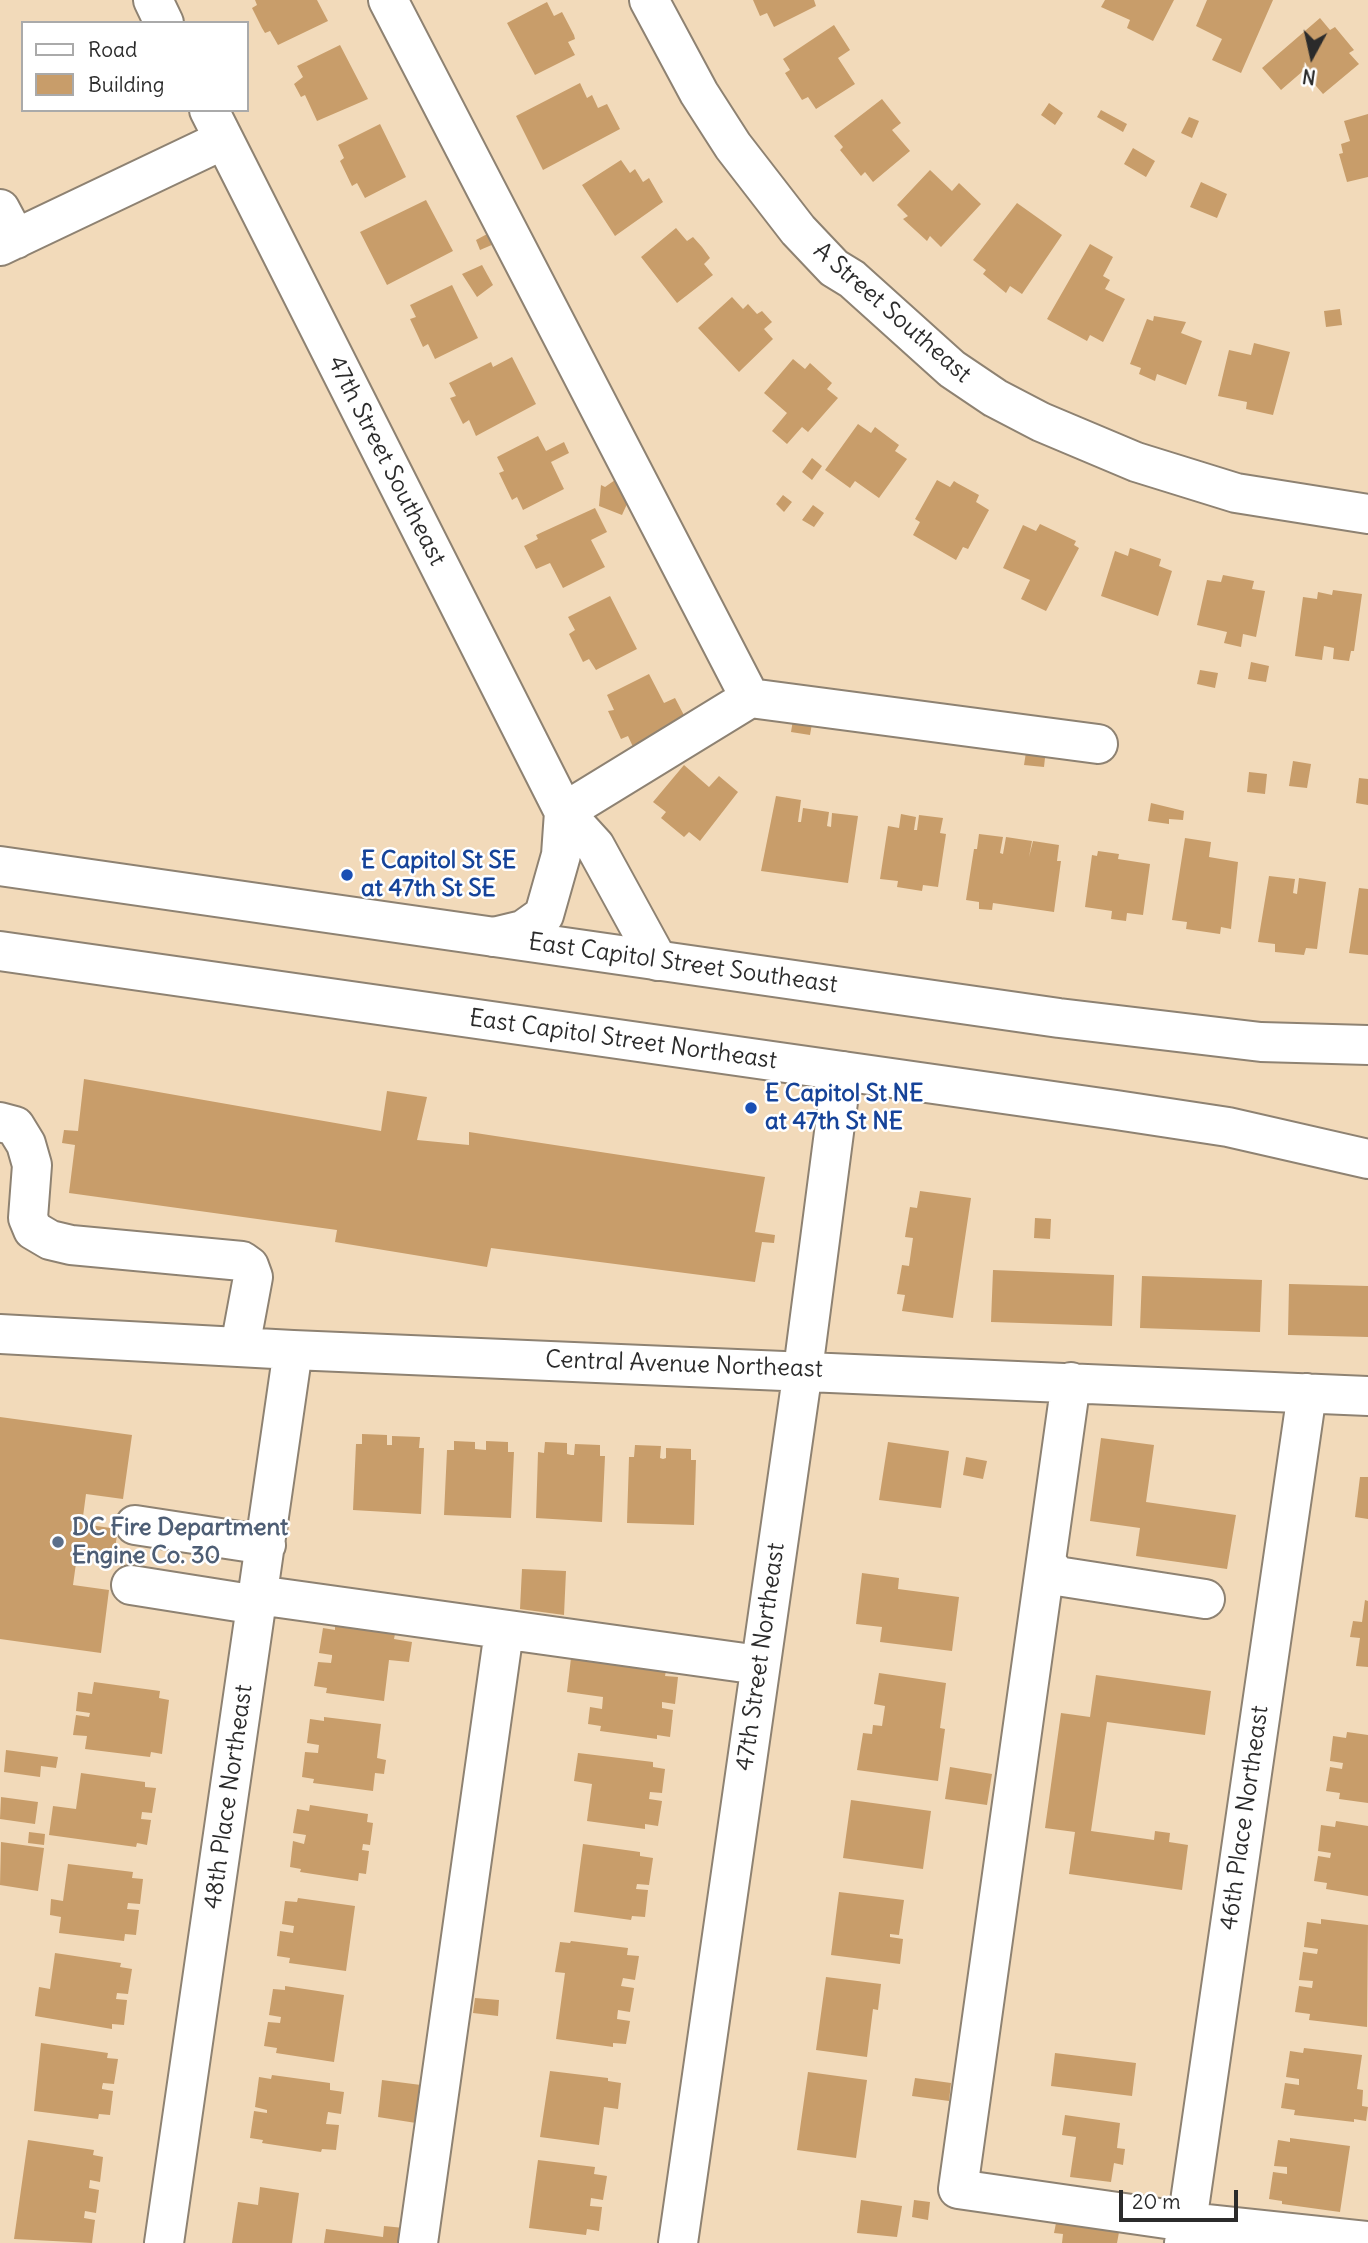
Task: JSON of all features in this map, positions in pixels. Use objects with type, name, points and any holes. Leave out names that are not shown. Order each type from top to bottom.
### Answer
[{"type":"street","points":[[153,0],[163,21]]},
{"type":"street","points":[[388,0],[750,698]]},
{"type":"street","name":"A Street Southeast","points":[[649,0],[699,93],[733,146],[798,230],[834,268],[852,279],[952,369],[995,398],[1041,422],[1136,463],[1236,492],[1368,514]]},
{"type":"street","points":[[5,231],[216,125]]},
{"type":"street","name":"47th Street Southeast","points":[[216,125],[564,812],[595,846],[657,961]]},
{"type":"street","points":[[494,937],[523,930],[544,915],[561,855],[564,812],[750,698],[1098,744]]},
{"type":"street","name":"East Capitol Street Southeast","points":[[0,866],[1059,1018],[1261,1041],[1368,1045]]},
{"type":"street","name":"East Capitol Street Northeast","points":[[0,951],[1228,1127],[1368,1159]]},
{"type":"street","name":"47th Street Northeast","points":[[678,2243],[803,1370],[842,1071]]},
{"type":"street","points":[[0,1122],[15,1126],[26,1144],[32,1165],[28,1218],[33,1230],[50,1240],[71,1245],[242,1261],[249,1266],[253,1277],[240,1348]]},
{"type":"street","name":"Central Avenue Northeast","points":[[0,1334],[240,1348],[1368,1396]]},
{"type":"street","name":"48th Place Northeast","points":[[164,2243],[293,1350]]},
{"type":"street","points":[[1071,1382],[958,2189],[1185,2232],[1368,2241]]},
{"type":"street","name":"46th Place Northeast","points":[[1185,2232],[1307,1393]]},
{"type":"street","points":[[135,1524],[266,1545]]},
{"type":"street","points":[[1046,1562],[1056,1576],[1205,1599]]},
{"type":"street","points":[[131,1585],[759,1665]]},
{"type":"street","points":[[418,2243],[504,1631]]},
{"type":"building","points":[[255,0],[317,0],[328,21],[278,45],[270,31],[265,33],[262,28],[252,8],[257,5]]},
{"type":"building","points":[[753,0],[814,0],[816,6],[774,27],[767,13],[760,16]]},
{"type":"building","points":[[1105,0],[1174,0],[1153,41],[1127,28],[1130,20],[1101,7]]},
{"type":"building","points":[[1207,0],[1273,0],[1241,73],[1212,60],[1222,39],[1196,26]]},
{"type":"building","points":[[547,2],[554,16],[562,12],[574,35],[575,39],[568,42],[575,55],[535,75],[507,23]]},
{"type":"building","points":[[1320,18],[1330,30],[1335,27],[1354,50],[1349,53],[1359,64],[1323,94],[1303,71],[1281,90],[1262,68]]},
{"type":"building","points":[[834,25],[850,50],[838,58],[855,84],[816,109],[808,97],[802,100],[785,73],[790,70],[783,59]]},
{"type":"building","points":[[340,45],[368,99],[317,121],[305,95],[301,97],[294,84],[303,77],[297,66]]},
{"type":"building","points":[[580,83],[587,98],[592,95],[598,108],[607,104],[620,129],[543,170],[516,116]]},
{"type":"building","points":[[882,99],[901,123],[892,130],[910,151],[873,182],[865,172],[861,176],[840,150],[843,147],[834,136]]},
{"type":"building","points":[[1049,103],[1063,113],[1055,125],[1041,115]]},
{"type":"building","points":[[1101,110],[1127,124],[1123,132],[1097,117]]},
{"type":"building","points":[[1368,114],[1368,177],[1347,182],[1339,154],[1343,153],[1341,144],[1350,141],[1344,121]]},
{"type":"building","points":[[1189,117],[1199,121],[1192,138],[1181,133]]},
{"type":"building","points":[[380,124],[406,177],[365,198],[357,183],[352,186],[340,161],[344,158],[338,145]]},
{"type":"building","points":[[1133,148],[1155,161],[1146,177],[1124,164]]},
{"type":"building","points":[[621,160],[630,173],[635,169],[643,182],[649,178],[663,202],[615,236],[582,185]]},
{"type":"building","points":[[930,170],[952,191],[959,183],[981,204],[941,247],[930,236],[927,241],[903,219],[908,216],[897,205]]},
{"type":"building","points":[[1201,182],[1227,194],[1217,218],[1190,207]]},
{"type":"building","points":[[426,200],[453,251],[387,285],[360,232]]},
{"type":"building","points":[[1017,203],[1062,235],[1022,294],[1010,286],[1006,293],[983,274],[986,270],[973,260]]},
{"type":"building","points":[[676,228],[687,241],[693,237],[702,247],[710,258],[704,264],[713,275],[677,303],[641,257]]},
{"type":"building","points":[[489,233],[494,244],[480,250],[476,240]]},
{"type":"building","points":[[1090,244],[1113,257],[1103,276],[1110,280],[1105,289],[1125,299],[1103,342],[1090,335],[1087,341],[1047,319]]},
{"type":"building","points":[[482,265],[493,285],[477,297],[462,274]]},
{"type":"building","points":[[452,285],[478,338],[435,359],[428,344],[423,347],[410,319],[416,317],[410,305]]},
{"type":"building","points":[[732,297],[743,309],[748,304],[757,314],[762,311],[772,322],[764,329],[773,339],[739,372],[698,328]]},
{"type":"building","points":[[1340,309],[1342,325],[1326,327],[1324,311]]},
{"type":"building","points":[[1154,316],[1186,322],[1181,333],[1202,341],[1186,385],[1157,374],[1155,381],[1139,374],[1141,368],[1130,364],[1147,319],[1153,321]]},
{"type":"building","points":[[1254,343],[1290,352],[1273,415],[1246,409],[1247,402],[1218,396],[1229,350],[1251,355]]},
{"type":"building","points":[[512,357],[536,404],[476,436],[469,420],[463,424],[450,398],[456,396],[449,383],[491,362],[493,367]]},
{"type":"building","points":[[793,359],[805,369],[810,363],[832,383],[827,389],[838,398],[808,432],[802,427],[787,444],[772,431],[787,413],[764,393]]},
{"type":"building","points":[[858,424],[871,433],[875,427],[899,445],[895,451],[907,459],[879,498],[855,481],[850,488],[825,470]]},
{"type":"building","points":[[538,436],[546,451],[564,442],[569,453],[551,462],[564,489],[523,510],[517,497],[512,500],[499,473],[504,471],[497,457]]},
{"type":"building","points":[[812,458],[822,466],[812,480],[802,472]]},
{"type":"building","points":[[615,480],[627,504],[622,515],[599,506],[601,485],[605,487]]},
{"type":"building","points":[[937,480],[950,487],[954,481],[979,495],[976,502],[989,510],[968,549],[963,547],[956,560],[913,535],[920,522],[915,519]]},
{"type":"building","points":[[783,495],[792,502],[784,512],[776,504]]},
{"type":"building","points":[[813,505],[824,513],[814,527],[802,520]]},
{"type":"building","points":[[595,508],[607,532],[591,540],[605,567],[563,588],[550,563],[536,569],[524,546],[538,539],[536,535]]},
{"type":"building","points":[[1040,524],[1076,541],[1074,545],[1079,548],[1046,611],[1021,599],[1030,580],[1003,568],[1023,525],[1036,531]]},
{"type":"building","points":[[1130,548],[1161,559],[1159,566],[1172,571],[1158,616],[1101,596],[1115,551],[1128,556]]},
{"type":"building","points":[[1223,575],[1254,581],[1252,589],[1265,591],[1256,637],[1243,634],[1241,647],[1224,643],[1227,632],[1197,625],[1207,580],[1221,582]]},
{"type":"building","points":[[1333,590],[1362,594],[1354,651],[1351,651],[1349,661],[1333,659],[1334,648],[1324,646],[1322,660],[1295,656],[1303,597],[1317,599],[1318,592],[1332,595]]},
{"type":"building","points":[[610,596],[637,649],[596,670],[589,659],[583,662],[569,634],[575,630],[568,617]]},
{"type":"building","points":[[1251,662],[1269,666],[1266,682],[1248,679]]},
{"type":"building","points":[[1200,670],[1218,673],[1215,688],[1197,684]]},
{"type":"building","points":[[649,674],[664,703],[675,698],[687,721],[634,749],[628,736],[621,739],[608,711],[614,710],[607,695]]},
{"type":"building","points":[[794,714],[813,718],[810,735],[791,732]]},
{"type":"building","points":[[1027,746],[1046,749],[1044,767],[1024,765]]},
{"type":"building","points":[[1293,761],[1311,764],[1307,788],[1289,786]]},
{"type":"building","points":[[684,765],[709,787],[719,776],[738,792],[700,841],[689,832],[684,837],[661,818],[666,812],[653,802]]},
{"type":"building","points":[[1249,772],[1267,774],[1265,794],[1247,792]]},
{"type":"building","points":[[1359,778],[1368,779],[1368,805],[1356,803]]},
{"type":"building","points":[[776,796],[801,800],[798,822],[801,822],[803,808],[829,812],[827,826],[831,827],[832,813],[858,816],[848,883],[761,871]]},
{"type":"building","points":[[1151,803],[1184,811],[1183,820],[1169,819],[1169,824],[1148,821]]},
{"type":"building","points":[[901,814],[916,817],[914,830],[917,830],[919,815],[943,818],[940,833],[946,834],[938,887],[923,885],[922,891],[897,887],[898,881],[880,879],[888,826],[899,828]]},
{"type":"building","points":[[979,834],[1003,837],[1000,853],[1003,854],[1006,837],[1032,841],[1029,857],[1033,841],[1059,845],[1057,861],[1061,861],[1054,912],[993,903],[992,910],[979,909],[979,902],[966,900]]},
{"type":"building","points":[[1185,838],[1211,842],[1209,857],[1238,862],[1231,929],[1221,927],[1220,934],[1186,929],[1187,922],[1172,920]]},
{"type":"building","points":[[1098,851],[1119,854],[1118,859],[1150,864],[1143,915],[1127,913],[1126,921],[1111,919],[1112,911],[1085,907],[1092,855],[1097,856]]},
{"type":"building","points":[[1269,876],[1295,879],[1293,893],[1297,894],[1299,878],[1326,882],[1317,949],[1306,948],[1304,955],[1275,952],[1275,944],[1258,942]]},
{"type":"building","points":[[1359,888],[1368,889],[1368,955],[1349,953]]},
{"type":"building","points":[[84,1079],[381,1131],[387,1091],[427,1097],[417,1140],[469,1145],[469,1132],[765,1177],[755,1232],[775,1235],[774,1243],[762,1242],[755,1282],[491,1248],[487,1267],[335,1242],[337,1230],[69,1193],[75,1145],[62,1143],[64,1130],[78,1131]]},
{"type":"building","points":[[920,1191],[971,1198],[953,1318],[902,1311],[905,1295],[897,1294],[902,1265],[909,1266],[913,1238],[905,1237],[910,1207],[917,1208]]},
{"type":"building","points":[[1035,1218],[1051,1219],[1050,1239],[1034,1238]]},
{"type":"building","points":[[993,1270],[1114,1275],[1112,1326],[991,1322]]},
{"type":"building","points":[[1142,1276],[1262,1280],[1260,1332],[1140,1328]]},
{"type":"building","points":[[1289,1284],[1368,1286],[1368,1337],[1288,1335]]},
{"type":"building","name":"DC Fire Department Engine Co. 30","points":[[0,1417],[132,1435],[123,1499],[86,1494],[82,1524],[118,1529],[113,1561],[77,1556],[73,1585],[109,1590],[101,1653],[0,1639]]},
{"type":"building","points":[[362,1434],[387,1435],[387,1445],[392,1445],[392,1436],[420,1437],[419,1448],[424,1448],[421,1514],[353,1510],[356,1444],[362,1444]]},
{"type":"building","points":[[1101,1438],[1154,1445],[1146,1502],[1236,1515],[1227,1569],[1136,1556],[1140,1528],[1090,1521]]},
{"type":"building","points":[[454,1441],[475,1442],[475,1449],[486,1450],[486,1441],[508,1442],[508,1452],[514,1452],[511,1518],[444,1515],[447,1450],[454,1450]]},
{"type":"building","points":[[545,1442],[567,1443],[567,1454],[571,1455],[574,1455],[575,1444],[600,1445],[600,1456],[605,1456],[602,1522],[536,1518],[538,1452],[544,1453]]},
{"type":"building","points":[[888,1442],[949,1451],[941,1508],[879,1500]]},
{"type":"building","points":[[635,1445],[661,1446],[660,1458],[663,1459],[666,1458],[666,1448],[691,1449],[691,1460],[696,1460],[694,1525],[627,1523],[629,1457],[634,1457]]},
{"type":"building","points":[[966,1457],[987,1461],[983,1479],[963,1475]]},
{"type":"building","points":[[1360,1477],[1368,1477],[1368,1519],[1355,1517]]},
{"type":"building","points":[[522,1569],[566,1571],[564,1615],[520,1609]]},
{"type":"building","points":[[862,1573],[899,1578],[898,1589],[959,1597],[952,1651],[880,1642],[882,1627],[856,1624]]},
{"type":"building","points":[[1365,1600],[1368,1601],[1368,1667],[1356,1666],[1360,1638],[1350,1637],[1353,1621],[1362,1622]]},
{"type":"building","points":[[335,1626],[395,1634],[394,1639],[412,1642],[409,1662],[389,1660],[384,1701],[326,1693],[327,1688],[314,1686],[318,1662],[331,1663],[332,1657],[319,1653],[323,1628],[335,1630]]},
{"type":"building","points":[[571,1658],[666,1671],[665,1676],[678,1677],[675,1704],[662,1702],[662,1708],[673,1710],[670,1737],[657,1735],[657,1739],[600,1731],[601,1726],[588,1724],[590,1707],[602,1709],[603,1697],[567,1692]]},
{"type":"building","points":[[879,1673],[946,1683],[940,1728],[945,1729],[938,1781],[857,1770],[863,1733],[872,1734],[873,1725],[882,1726],[885,1706],[874,1704]]},
{"type":"building","points":[[1096,1675],[1211,1691],[1205,1735],[1107,1722],[1091,1831],[1154,1840],[1155,1831],[1170,1833],[1169,1842],[1188,1845],[1182,1890],[1069,1874],[1075,1832],[1045,1828],[1061,1713],[1090,1717]]},
{"type":"building","points":[[94,1682],[160,1691],[159,1698],[169,1700],[162,1754],[151,1752],[150,1757],[85,1749],[87,1736],[73,1735],[76,1715],[89,1717],[90,1713],[76,1711],[78,1692],[92,1694]]},
{"type":"building","points":[[324,1717],[381,1724],[377,1758],[386,1760],[384,1774],[375,1773],[373,1791],[313,1783],[314,1779],[302,1777],[305,1752],[318,1753],[319,1745],[307,1743],[310,1719],[324,1721]]},
{"type":"building","points":[[1347,1732],[1368,1735],[1368,1803],[1339,1799],[1340,1793],[1326,1791],[1330,1767],[1342,1769],[1343,1763],[1330,1761],[1333,1736],[1346,1738]]},
{"type":"building","points":[[6,1750],[58,1757],[56,1768],[41,1766],[40,1777],[4,1772]]},
{"type":"building","points":[[578,1753],[653,1762],[653,1767],[665,1769],[662,1793],[650,1792],[649,1799],[662,1801],[658,1826],[645,1824],[645,1829],[587,1821],[592,1784],[574,1781]]},
{"type":"building","points":[[950,1767],[992,1774],[987,1805],[945,1799]]},
{"type":"building","points":[[81,1773],[145,1782],[145,1787],[156,1788],[152,1813],[142,1812],[141,1819],[151,1820],[147,1845],[137,1843],[136,1847],[49,1835],[53,1806],[76,1809]]},
{"type":"building","points":[[1,1797],[38,1802],[35,1824],[0,1819]]},
{"type":"building","points":[[851,1800],[931,1811],[923,1869],[843,1858]]},
{"type":"building","points":[[310,1805],[368,1814],[367,1822],[373,1823],[370,1845],[363,1844],[362,1850],[369,1851],[366,1874],[359,1873],[358,1881],[300,1872],[301,1869],[290,1867],[293,1841],[304,1844],[306,1835],[293,1833],[297,1809],[309,1811]]},
{"type":"building","points":[[1336,1821],[1368,1826],[1368,1896],[1326,1889],[1327,1883],[1314,1881],[1318,1856],[1330,1858],[1331,1853],[1318,1851],[1321,1825],[1335,1827]]},
{"type":"building","points":[[29,1832],[45,1834],[44,1845],[28,1843]]},
{"type":"building","points":[[1,1842],[44,1848],[38,1891],[0,1885]]},
{"type":"building","points":[[583,1844],[640,1852],[640,1856],[653,1858],[649,1885],[637,1884],[636,1889],[648,1890],[645,1917],[632,1916],[631,1920],[574,1912]]},
{"type":"building","points":[[68,1864],[133,1872],[132,1878],[143,1879],[140,1904],[128,1903],[127,1909],[139,1910],[136,1935],[125,1934],[124,1941],[59,1933],[61,1917],[50,1915],[51,1899],[63,1901]]},
{"type":"building","points":[[839,1892],[904,1900],[899,1935],[890,1934],[890,1937],[903,1939],[900,1964],[831,1955]]},
{"type":"building","points":[[298,1898],[355,1906],[346,1971],[289,1963],[290,1958],[277,1956],[280,1931],[293,1933],[294,1926],[282,1924],[285,1901],[297,1902]]},
{"type":"building","points":[[1321,1919],[1368,1925],[1367,2027],[1309,2020],[1310,2014],[1295,2012],[1299,1986],[1312,1988],[1313,1981],[1299,1980],[1303,1952],[1317,1954],[1318,1949],[1304,1947],[1307,1922],[1321,1924]]},
{"type":"building","points":[[560,1942],[628,1948],[627,1955],[639,1956],[635,1980],[623,1978],[621,1986],[634,1988],[630,2012],[618,2010],[617,2019],[630,2021],[626,2044],[613,2043],[613,2047],[556,2039],[565,1973],[555,1972]]},
{"type":"building","points":[[55,1953],[121,1963],[120,1967],[132,1969],[128,1994],[117,1993],[116,1999],[127,2000],[124,2025],[112,2024],[112,2029],[35,2016],[39,1987],[50,1989]]},
{"type":"building","points":[[826,1977],[881,1984],[878,2010],[873,2009],[867,2057],[816,2050]]},
{"type":"building","points":[[285,1986],[344,1995],[334,2062],[276,2053],[277,2048],[264,2046],[268,2022],[280,2023],[281,2017],[269,2015],[273,1989],[285,1990]]},
{"type":"building","points":[[475,1998],[499,2000],[498,2016],[473,2013]]},
{"type":"building","points":[[41,2043],[108,2053],[107,2058],[118,2059],[114,2084],[103,2083],[102,2087],[113,2091],[110,2115],[99,2114],[98,2119],[34,2111]]},
{"type":"building","points":[[1304,2048],[1362,2055],[1357,2089],[1363,2090],[1362,2106],[1368,2107],[1366,2121],[1294,2115],[1295,2110],[1281,2108],[1285,2083],[1299,2085],[1299,2079],[1286,2077],[1290,2051],[1303,2053]]},
{"type":"building","points":[[1055,2053],[1136,2063],[1132,2096],[1051,2086]]},
{"type":"building","points":[[550,2071],[608,2078],[608,2081],[621,2083],[618,2109],[604,2107],[599,2145],[540,2137]]},
{"type":"building","points":[[808,2072],[867,2080],[856,2158],[797,2150]]},
{"type":"building","points":[[272,2075],[330,2083],[330,2090],[344,2092],[341,2114],[328,2112],[326,2124],[339,2125],[336,2150],[322,2149],[321,2152],[262,2143],[263,2140],[250,2138],[254,2111],[267,2113],[267,2110],[255,2107],[259,2077],[271,2079]]},
{"type":"building","points":[[915,2078],[951,2083],[949,2101],[912,2096]]},
{"type":"building","points":[[382,2080],[421,2085],[416,2123],[378,2117]]},
{"type":"building","points":[[1065,2115],[1120,2123],[1117,2148],[1125,2149],[1123,2165],[1114,2163],[1111,2182],[1070,2177],[1076,2137],[1062,2135]]},
{"type":"building","points":[[1290,2138],[1350,2146],[1340,2212],[1282,2204],[1282,2201],[1269,2199],[1273,2172],[1287,2174],[1287,2167],[1274,2166],[1278,2140],[1290,2142]]},
{"type":"building","points":[[28,2140],[94,2150],[93,2155],[103,2157],[100,2182],[90,2180],[89,2188],[99,2190],[96,2213],[85,2211],[84,2218],[95,2220],[92,2243],[14,2239]]},
{"type":"building","points":[[538,2160],[595,2167],[594,2174],[607,2176],[603,2200],[591,2198],[590,2206],[602,2207],[599,2231],[587,2229],[586,2235],[529,2228]]},
{"type":"building","points":[[260,2187],[299,2193],[292,2243],[232,2243],[238,2202],[258,2205]]},
{"type":"building","points":[[861,2200],[902,2206],[897,2237],[857,2233]]},
{"type":"building","points":[[914,2200],[930,2202],[928,2220],[912,2217]]},
{"type":"building","points":[[1057,2218],[1120,2227],[1117,2243],[1062,2243],[1063,2234],[1054,2233]]},
{"type":"building","points":[[384,2226],[404,2228],[402,2243],[324,2243],[326,2229],[383,2237]]},
{"type":"place","name":"E Capitol St SE at 47th St SE","points":[[347,875]]},
{"type":"place","name":"E Capitol St NE at 47th St NE","points":[[751,1108]]},
{"type":"place","name":"DC Fire Department Engine Co. 30","points":[[58,1542]]}]
